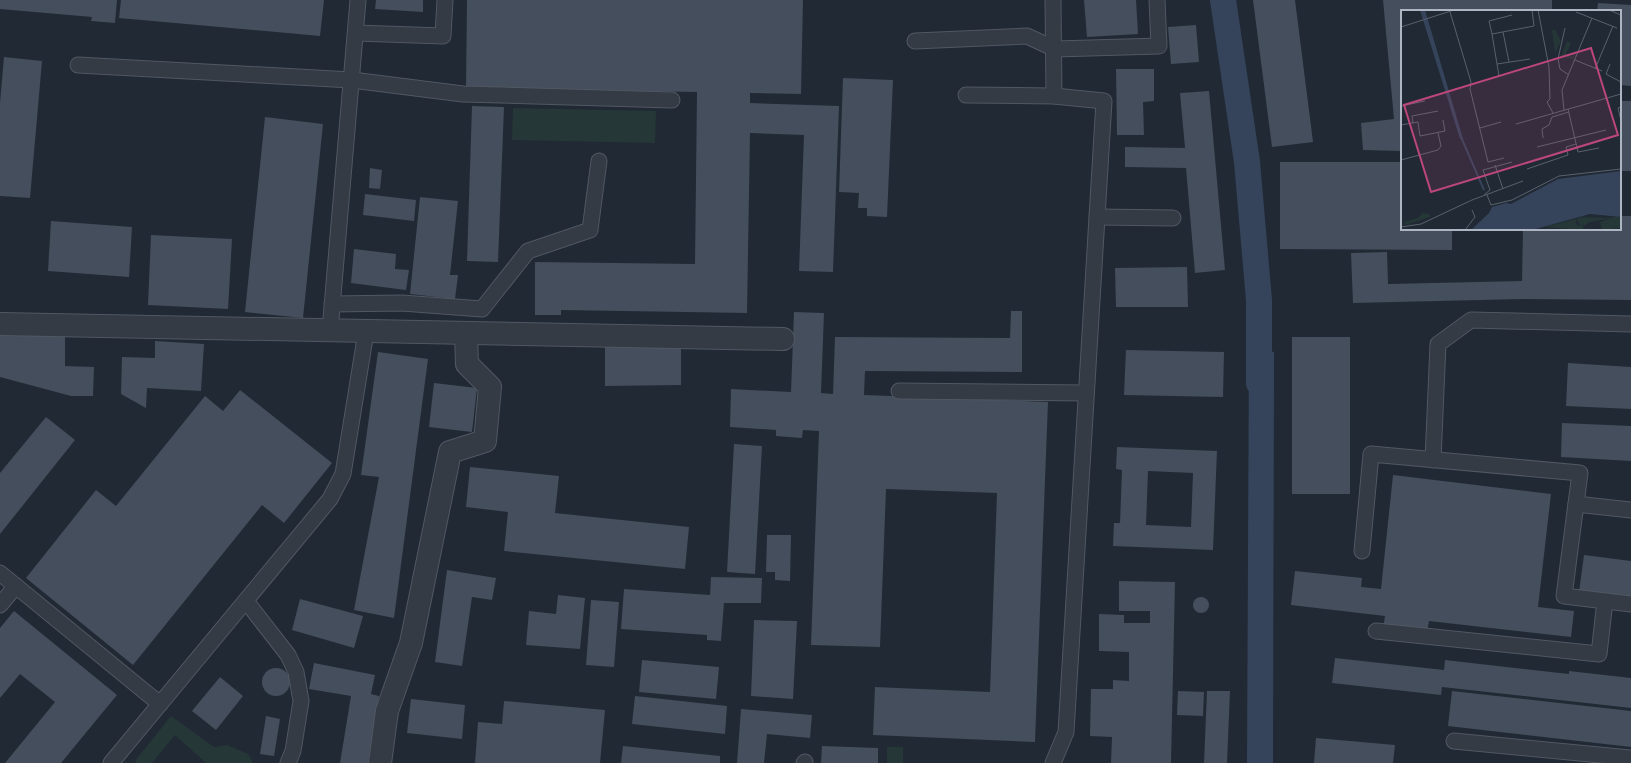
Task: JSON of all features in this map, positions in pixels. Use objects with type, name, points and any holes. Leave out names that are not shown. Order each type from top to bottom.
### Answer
[{"type":"street","points":[[0,324],[783,339]]},
{"type":"street","points":[[380,763],[387,711],[411,643],[450,452],[485,442],[490,387],[467,364],[466,333]]},
{"type":"lane","points":[[330,331],[358,0]]},
{"type":"lane","points":[[356,33],[444,36],[445,0]]},
{"type":"lane","points":[[1053,0],[1054,96]]},
{"type":"lane","points":[[915,41],[1027,36],[1054,49],[1159,46],[1157,0]]},
{"type":"lane","points":[[78,65],[352,80],[463,94],[672,100]]},
{"type":"lane","points":[[966,95],[1054,96],[1104,102],[1066,732],[1053,763]]},
{"type":"lane","points":[[332,304],[402,303],[482,309],[528,251],[590,230],[599,161]]},
{"type":"lane","points":[[1097,217],[1173,218]]},
{"type":"lane","points":[[1433,460],[1438,344],[1471,320],[1631,324]]},
{"type":"lane","points":[[111,763],[330,499],[343,474],[366,332]]},
{"type":"lane","points":[[899,391],[1086,392]]},
{"type":"lane","points":[[1362,551],[1371,454],[1580,473],[1564,596],[1631,604]]},
{"type":"lane","points":[[1576,504],[1631,510]]},
{"type":"lane","points":[[0,573],[160,704]]},
{"type":"lane","points":[[0,605],[16,586]]},
{"type":"lane","points":[[246,600],[288,654],[296,672],[301,702],[293,751],[288,763]]},
{"type":"lane","points":[[1376,631],[1599,654],[1605,601]]},
{"type":"lane","points":[[1454,741],[1631,758]]},
{"type":"shaded area","points":[[513,108],[656,111],[655,143],[512,140]]},
{"type":"shaded area","points":[[171,716],[214,747],[227,745],[248,754],[253,763],[206,763],[175,735],[152,763],[137,763],[135,761]]},
{"type":"shaded area","points":[[887,747],[903,747],[903,763],[887,763]]},
{"type":"water","points":[[1249,346],[1274,352],[1273,763],[1247,763]]},
{"type":"building","points":[[0,0],[117,0],[115,23],[91,21],[92,17],[0,9]]},
{"type":"building","points":[[121,0],[324,0],[320,36],[119,18]]},
{"type":"building","points":[[376,0],[423,0],[423,12],[375,9]]},
{"type":"building","points":[[467,0],[803,0],[801,94],[750,93],[750,103],[839,106],[833,272],[799,271],[804,135],[750,133],[747,313],[561,310],[561,315],[535,315],[535,262],[695,264],[697,92],[466,88]]},
{"type":"building","points":[[1084,0],[1136,0],[1138,34],[1087,37]]},
{"type":"building","points":[[1253,0],[1295,0],[1313,142],[1272,147]]},
{"type":"building","points":[[1383,0],[1552,0],[1552,10],[1401,10],[1401,151],[1363,150],[1361,123],[1394,119]]},
{"type":"building","points":[[1598,3],[1631,5],[1631,86],[1621,85],[1621,10],[1597,10]]},
{"type":"building","points":[[1196,25],[1199,62],[1171,64],[1168,27]]},
{"type":"building","points":[[4,57],[42,61],[30,198],[0,196],[0,103]]},
{"type":"building","points":[[1116,69],[1154,69],[1154,101],[1143,102],[1144,135],[1117,135]]},
{"type":"building","points":[[843,78],[893,80],[887,217],[867,216],[867,208],[858,208],[859,193],[839,192]]},
{"type":"building","points":[[1209,91],[1225,270],[1195,273],[1186,168],[1125,167],[1125,147],[1185,148],[1180,93]]},
{"type":"building","points":[[1621,101],[1631,101],[1631,171],[1621,171]]},
{"type":"building","points":[[472,106],[504,107],[498,262],[467,261]]},
{"type":"building","points":[[265,117],[323,124],[303,318],[245,312]]},
{"type":"building","points":[[1280,162],[1401,162],[1401,230],[1452,230],[1452,250],[1280,249]]},
{"type":"building","points":[[370,168],[382,170],[380,189],[369,188]]},
{"type":"building","points":[[365,194],[416,200],[414,221],[363,215]]},
{"type":"building","points":[[420,197],[458,201],[450,275],[458,275],[455,299],[410,294]]},
{"type":"building","points":[[1621,216],[1631,216],[1631,300],[1523,299],[1353,303],[1351,253],[1387,252],[1388,284],[1522,281],[1523,230],[1621,230]]},
{"type":"building","points":[[51,221],[132,227],[129,277],[48,271]]},
{"type":"building","points":[[151,235],[232,239],[228,309],[148,305]]},
{"type":"building","points":[[354,249],[396,254],[395,269],[409,270],[406,290],[351,283]]},
{"type":"building","points":[[1187,267],[1188,307],[1116,307],[1115,268]]},
{"type":"building","points":[[1011,311],[1022,311],[1022,372],[865,371],[864,395],[1048,402],[1035,742],[873,735],[875,687],[990,692],[997,493],[886,489],[880,647],[811,645],[819,431],[803,430],[802,438],[776,436],[776,430],[730,427],[731,389],[791,392],[794,312],[824,313],[821,393],[833,394],[835,337],[1010,338]]},
{"type":"building","points":[[0,334],[65,335],[65,366],[94,367],[93,396],[71,396],[0,377]]},
{"type":"building","points":[[1292,337],[1350,337],[1350,494],[1292,494]]},
{"type":"building","points":[[155,341],[204,344],[201,391],[147,388],[146,408],[121,394],[122,357],[155,358]]},
{"type":"building","points":[[681,344],[681,385],[605,386],[605,345]]},
{"type":"building","points":[[1126,350],[1224,352],[1223,397],[1124,395]]},
{"type":"building","points":[[378,352],[428,359],[394,618],[354,610],[379,477],[361,475]]},
{"type":"building","points":[[1568,363],[1631,367],[1631,409],[1566,406]]},
{"type":"building","points":[[434,383],[477,388],[472,432],[429,427]]},
{"type":"building","points":[[240,390],[332,463],[284,523],[262,505],[133,665],[26,578],[96,490],[116,506],[205,396],[223,411]]},
{"type":"building","points":[[46,417],[75,440],[0,534],[0,473]]},
{"type":"building","points":[[1562,423],[1631,426],[1631,461],[1561,457]]},
{"type":"building","points":[[734,444],[762,446],[755,574],[727,572]]},
{"type":"building","points":[[1117,447],[1217,451],[1213,550],[1113,546],[1114,523],[1120,523],[1122,470],[1116,469]],"holes":[[[1148,471],[1193,473],[1191,527],[1146,525]]]},
{"type":"building","points":[[470,467],[559,476],[555,513],[689,527],[685,569],[504,551],[508,512],[466,507]]},
{"type":"building","points":[[1393,475],[1551,494],[1538,607],[1574,611],[1571,637],[1429,621],[1427,633],[1383,628],[1385,616],[1291,605],[1295,571],[1362,578],[1361,587],[1381,589]]},
{"type":"building","points":[[767,535],[791,535],[790,581],[775,580],[775,572],[766,572]]},
{"type":"building","points":[[1584,555],[1631,561],[1631,599],[1579,592]]},
{"type":"building","points":[[447,570],[496,578],[492,600],[472,597],[462,666],[435,662]]},
{"type":"building","points":[[711,577],[762,578],[761,603],[724,603],[721,641],[707,640],[707,635],[621,629],[624,589],[710,595]]},
{"type":"building","points":[[1119,581],[1175,582],[1171,763],[1111,763],[1112,737],[1090,736],[1091,689],[1113,689],[1113,680],[1129,681],[1129,652],[1099,651],[1099,614],[1124,615],[1124,623],[1150,623],[1150,611],[1119,611]]},
{"type":"building","points":[[558,595],[585,598],[580,649],[526,645],[529,611],[556,614]]},
{"type":"building","points":[[1198,597],[1204,597],[1209,602],[1207,611],[1204,613],[1198,613],[1193,608],[1193,602]]},
{"type":"building","points":[[300,599],[363,616],[354,648],[292,630]]},
{"type":"building","points":[[591,600],[619,602],[614,667],[586,665]]},
{"type":"building","points":[[14,611],[117,695],[61,763],[5,763],[55,702],[20,674],[0,698],[0,628]]},
{"type":"building","points":[[754,620],[797,621],[793,699],[751,696]]},
{"type":"building","points":[[1335,658],[1444,670],[1445,660],[1569,674],[1569,671],[1631,678],[1631,708],[1442,687],[1441,695],[1332,683]]},
{"type":"building","points":[[642,660],[719,667],[716,699],[639,692]]},
{"type":"building","points":[[314,663],[375,675],[371,694],[379,696],[368,763],[340,763],[351,696],[309,689]]},
{"type":"building","points":[[276,668],[286,672],[290,682],[286,692],[276,696],[266,692],[262,682],[266,672]]},
{"type":"building","points":[[220,677],[243,696],[216,730],[192,711]]},
{"type":"building","points":[[1178,691],[1204,692],[1203,716],[1177,715]]},
{"type":"building","points":[[1207,691],[1230,691],[1227,763],[1204,763]]},
{"type":"building","points":[[1452,691],[1631,711],[1631,747],[1448,726]]},
{"type":"building","points":[[635,696],[727,706],[725,734],[632,724]]},
{"type":"building","points":[[411,699],[465,705],[462,739],[407,733]]},
{"type":"building","points":[[504,701],[605,710],[600,763],[475,763],[478,722],[502,724]]},
{"type":"building","points":[[741,709],[812,715],[810,738],[767,734],[764,763],[737,763]]},
{"type":"building","points":[[266,716],[280,719],[274,756],[260,754]]},
{"type":"building","points":[[1316,738],[1395,745],[1393,763],[1314,763]]},
{"type":"building","points":[[623,746],[720,756],[720,763],[621,763]]},
{"type":"building","points":[[822,746],[878,748],[878,763],[821,763]]},
{"type":"waterway","points":[[1223,0],[1247,162],[1259,300],[1259,383]]}]
